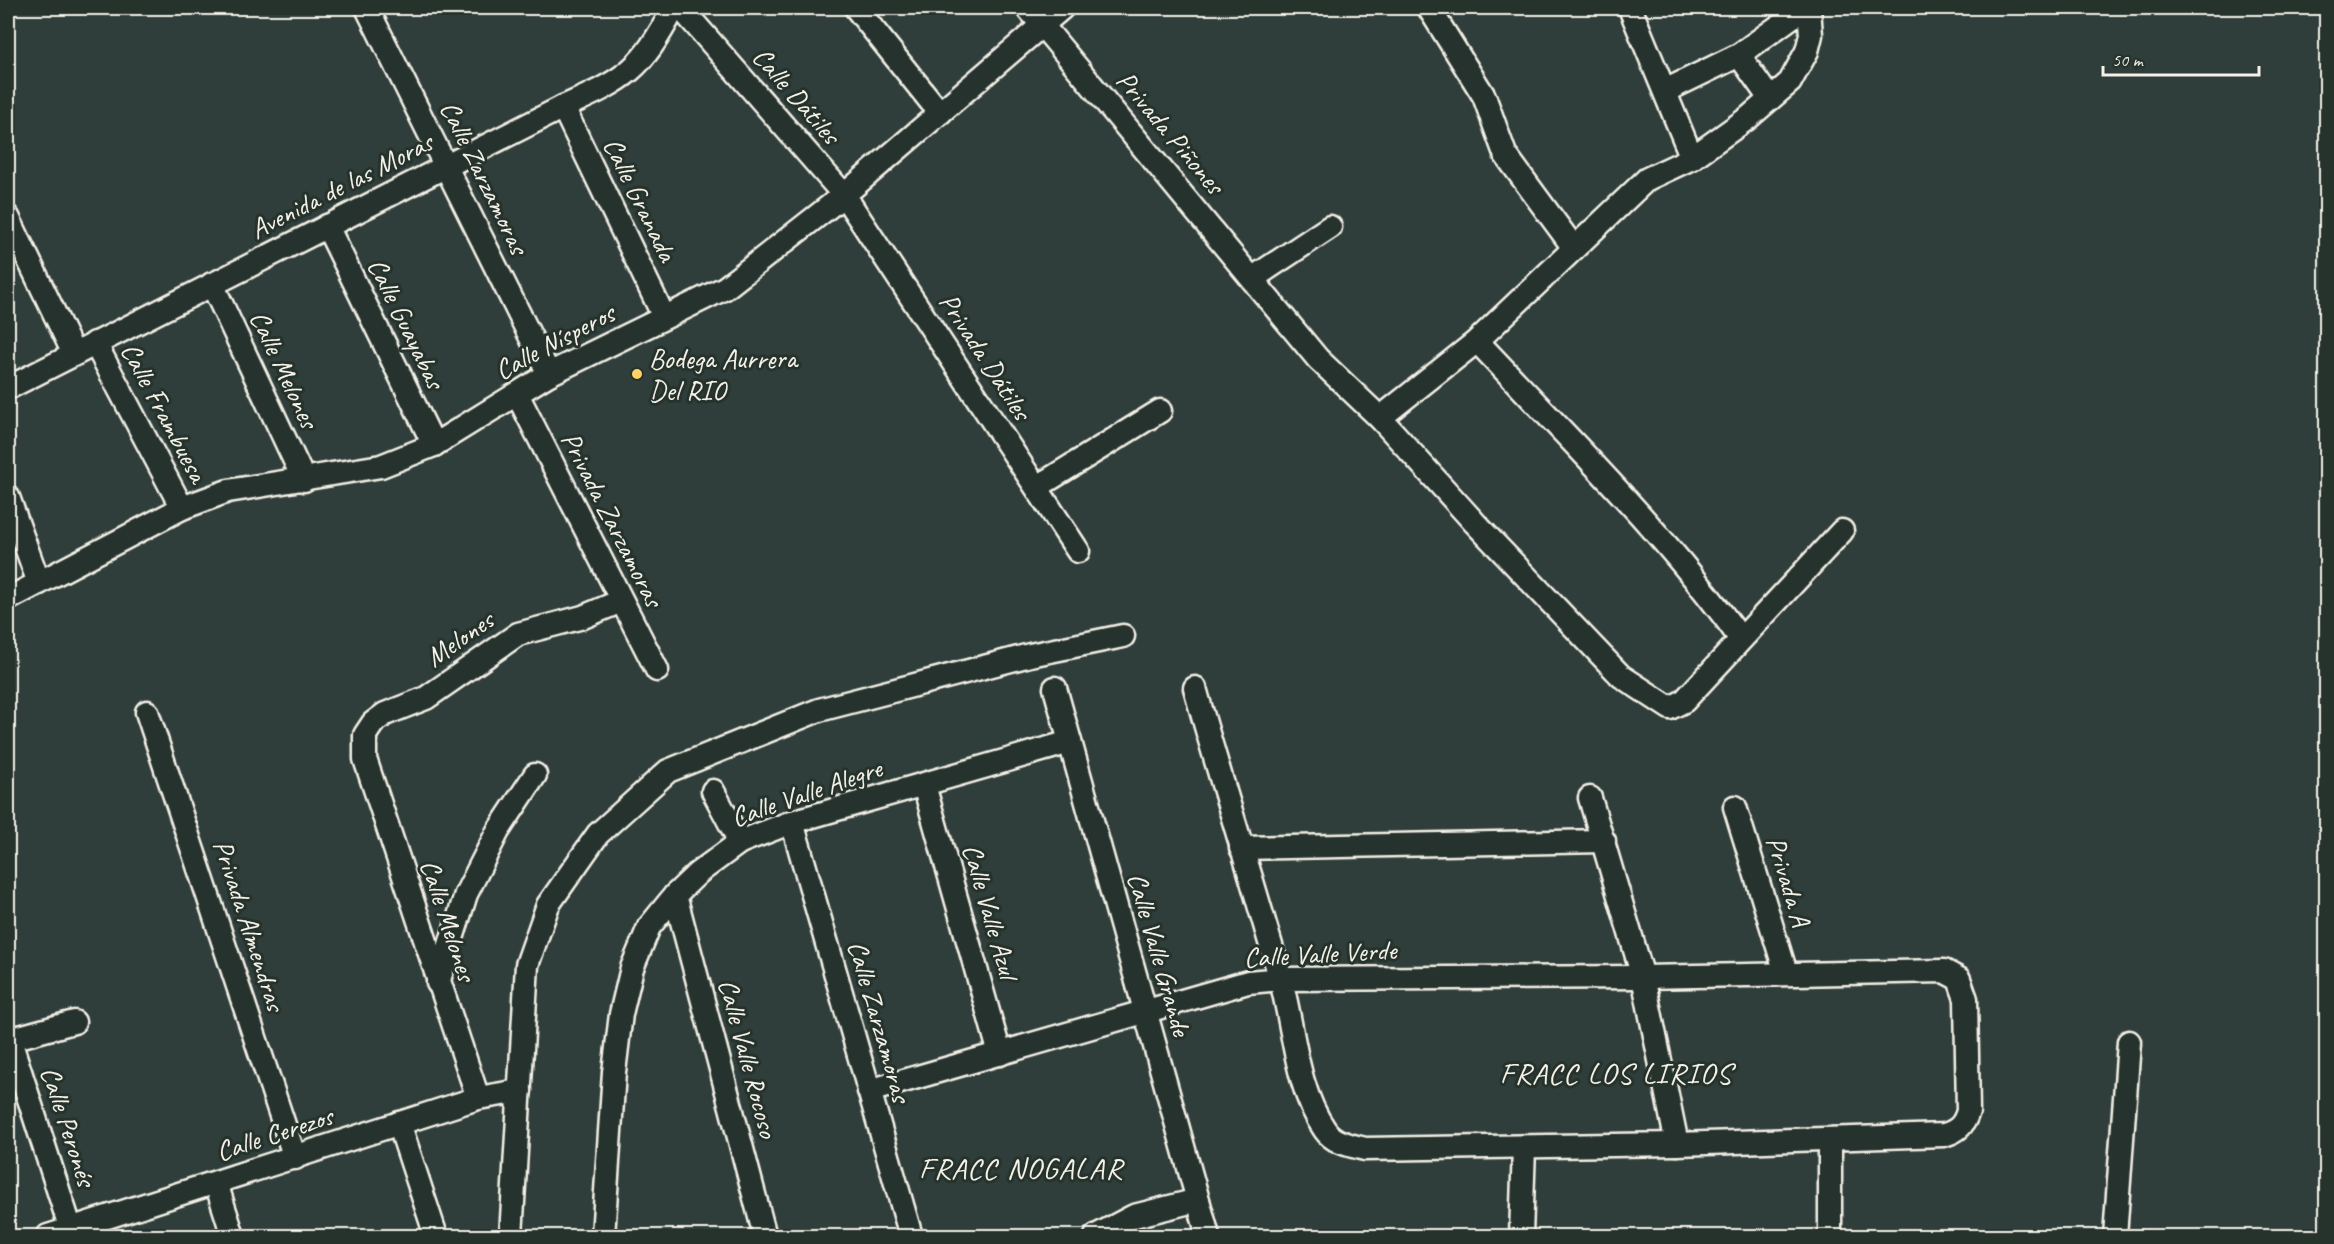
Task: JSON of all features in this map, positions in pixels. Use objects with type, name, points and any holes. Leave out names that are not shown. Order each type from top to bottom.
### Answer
[{"type":"street","name":"Calle Zarzamoras","points":[[366,8],[549,374]]},
{"type":"street","name":"Avenida de las Moras","points":[[8,388],[563,107],[603,89],[637,66],[651,50],[674,8]]},
{"type":"street","name":"Calle Dátiles","points":[[681,8],[844,195]]},
{"type":"street","points":[[856,8],[940,113]]},
{"type":"street","name":"Calle Nísperos","points":[[8,599],[182,508],[228,491],[381,466],[434,445],[549,374],[725,288],[844,195],[940,113],[1035,16],[1062,8]]},
{"type":"street","points":[[1429,8],[1484,96],[1505,154],[1574,248]]},
{"type":"street","points":[[1630,8],[1692,158]]},
{"type":"street","points":[[1380,418],[1477,341],[1647,179],[1692,158],[1790,82],[1807,51],[1811,35],[1806,8],[1739,55],[1665,91]]},
{"type":"street","name":"Privada Piñones","points":[[1035,16],[1318,359],[1380,418],[1475,523],[1621,676],[1670,708],[1684,701],[1740,638]]},
{"type":"street","points":[[1739,55],[1770,99]]},
{"type":"street","name":"Calle Granada","points":[[563,107],[664,317]]},
{"type":"street","name":"Privada Dátiles","points":[[844,195],[1078,551]]},
{"type":"street","name":"Calle Frambuesa","points":[[8,217],[74,354]]},
{"type":"street","name":"Calle Guayabas","points":[[327,226],[434,445]]},
{"type":"street","points":[[1253,278],[1330,227]]},
{"type":"street","name":"Calle Melones","points":[[212,284],[304,480]]},
{"type":"street","points":[[1477,341],[1550,416],[1711,598],[1740,638],[1842,531]]},
{"type":"street","name":"Calle Frambuesa","points":[[95,343],[182,508]]},
{"type":"street","name":"Privada Zarzamoras","points":[[517,394],[657,670]]},
{"type":"street","points":[[1037,487],[1160,411]]},
{"type":"street","points":[[8,497],[39,584]]},
{"type":"street","name":"Melones","points":[[366,759],[365,735],[373,723],[385,714],[426,698],[518,634],[583,617],[621,601]]},
{"type":"street","points":[[511,1236],[527,965],[548,905],[598,834],[668,771],[819,710],[1030,655],[1123,636]]},
{"type":"street","name":"Calle Valle Grande","points":[[1055,688],[1208,1236]]},
{"type":"street","points":[[1196,688],[1281,979],[1312,1103],[1326,1132],[1336,1140],[1365,1149],[1830,1139],[1830,1236]]},
{"type":"street","name":"Privada Almendras","points":[[147,712],[296,1158]]},
{"type":"street","name":"Calle Valle Alegre","points":[[603,1236],[614,1072],[621,1014],[632,968],[649,927],[675,895],[698,873],[740,842],[792,822],[1070,742]]},
{"type":"street","name":"Calle Melones","points":[[366,759],[438,983],[478,1098]]},
{"type":"street","points":[[438,983],[466,894],[498,831],[535,775]]},
{"type":"street","name":"Calle Valle Azul","points":[[924,784],[1000,1054]]},
{"type":"street","points":[[713,791],[740,842]]},
{"type":"street","points":[[1590,798],[1643,977],[1677,1144]]},
{"type":"street","name":"Privada A","points":[[1735,807],[1786,973]]},
{"type":"street","name":"Calle Zarzamoras","points":[[792,822],[911,1236]]},
{"type":"street","points":[[1241,848],[1604,841]]},
{"type":"street","name":"Calle Valle Rocoso","points":[[675,895],[765,1236]]},
{"type":"street","name":"Calle Valle Verde","points":[[869,1091],[1248,982],[1281,979],[1643,977],[1944,971],[1955,976],[1961,982],[1966,1009],[1968,1111],[1962,1126],[1944,1135],[1830,1139]]},
{"type":"street","points":[[8,1038],[74,1022]]},
{"type":"street","name":"Calle Peronés","points":[[8,1038],[71,1233]]},
{"type":"street","points":[[2115,1236],[2129,1042]]},
{"type":"street","name":"Calle Cerezos","points":[[48,1236],[71,1233],[478,1098],[520,1091]]},
{"type":"street","points":[[399,1123],[436,1236]]},
{"type":"street","points":[[1521,1236],[1524,1147]]},
{"type":"street","points":[[216,1184],[233,1236]]},
{"type":"street","points":[[1096,1236],[1134,1216],[1198,1200]]},
{"type":"place","name":"Bodega Aurrera Del RIO","points":[[637,374]]},
{"type":"district","name":"FRACC LOS LIRIOS","points":[[1616,1073]]},
{"type":"district","name":"FRACC NOGALAR","points":[[1021,1168]]}]
